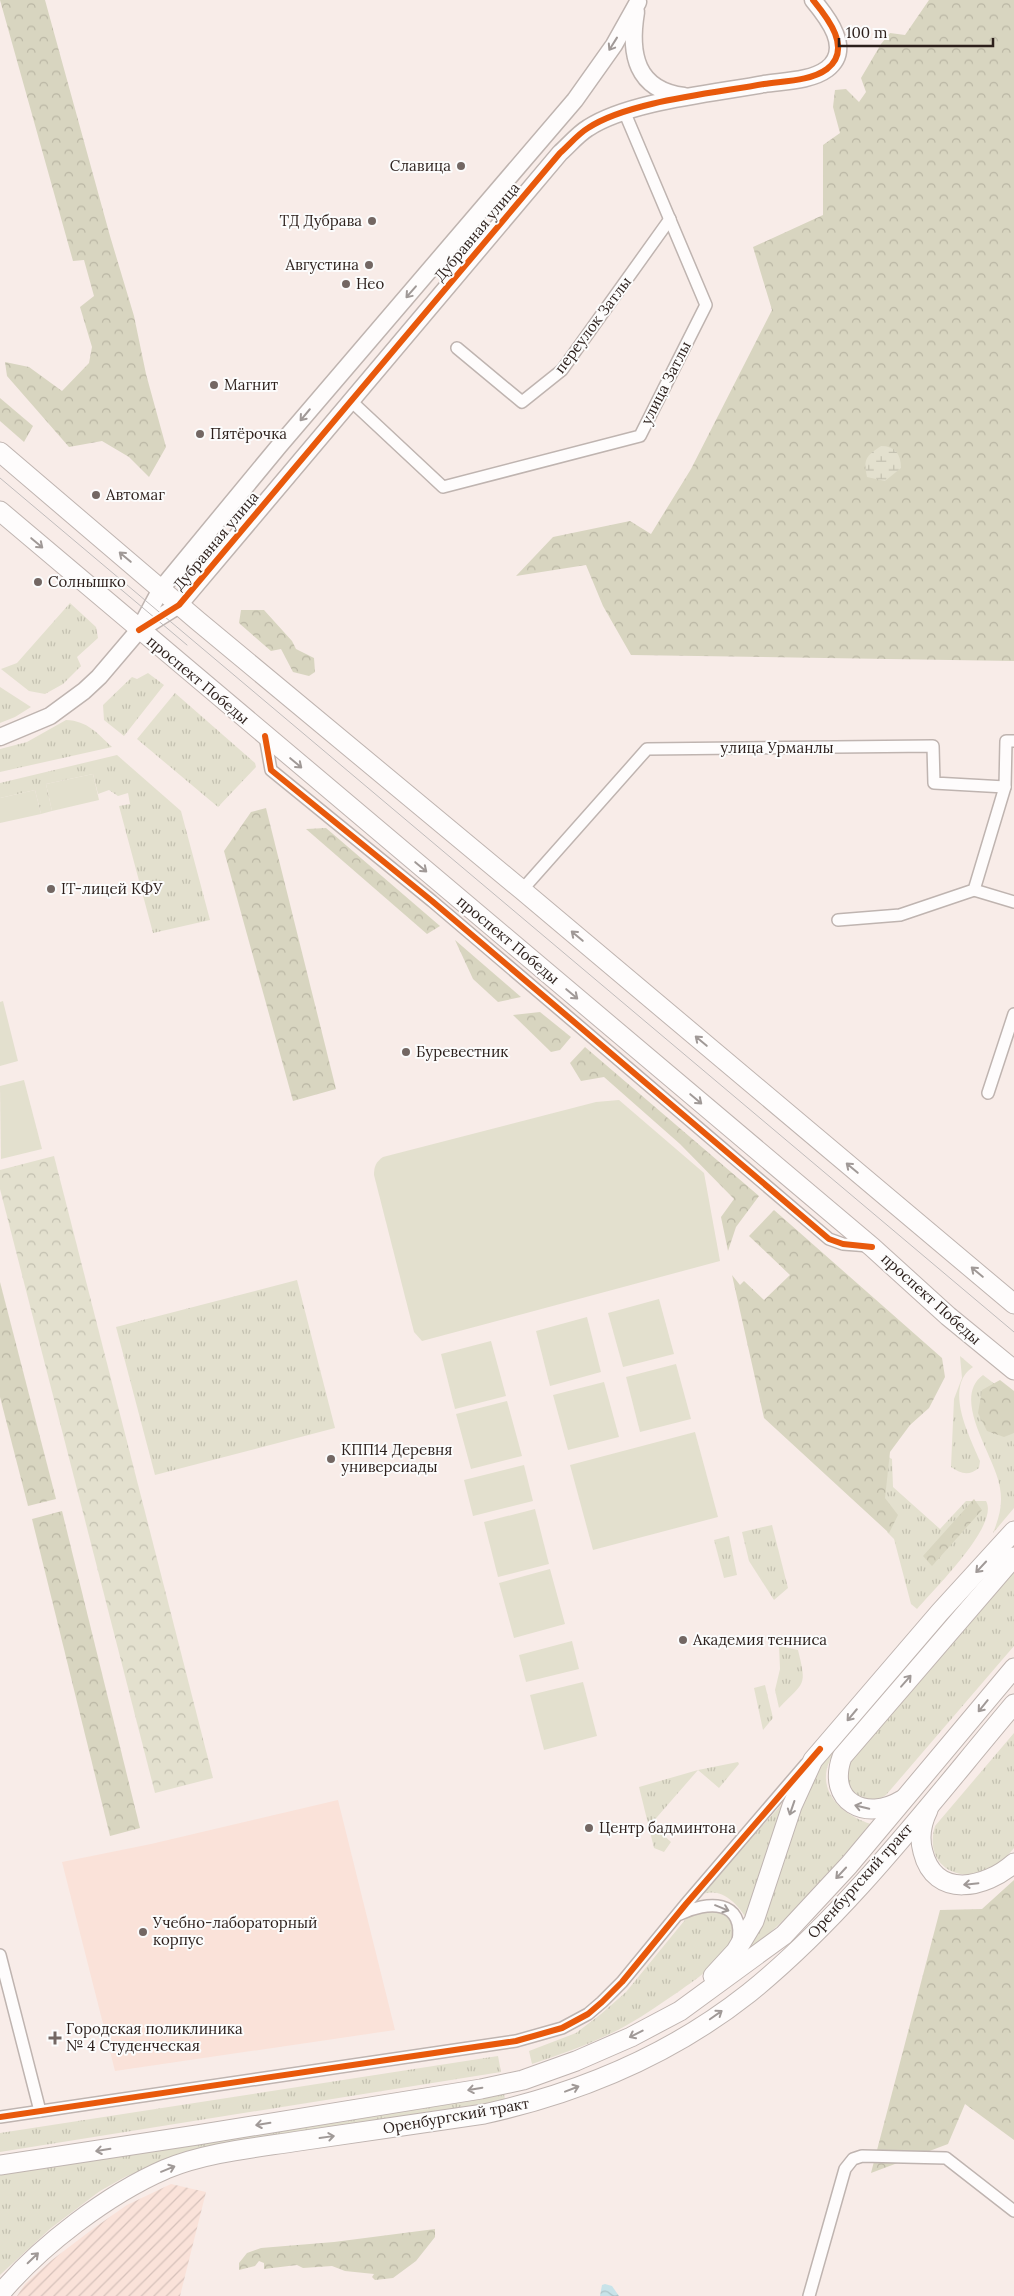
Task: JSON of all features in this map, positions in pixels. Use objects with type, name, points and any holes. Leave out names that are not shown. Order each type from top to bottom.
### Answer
[{"type":"main road","points":[[0,452],[179,605],[522,890],[1014,1304]]},
{"type":"main road","name":"проспект Победы","points":[[0,512],[872,1246],[948,1316],[1014,1370]]},
{"type":"main road","points":[[680,2012],[736,1951],[754,1921],[762,1903],[792,1806],[812,1760],[940,1612],[1014,1531]]},
{"type":"main road","points":[[908,1796],[892,1806],[882,1809],[872,1810],[856,1806],[848,1801],[839,1785],[838,1766],[842,1757],[1014,1557]]},
{"type":"main road","name":"Оренбургский тракт","points":[[0,2165],[197,2135],[523,2080],[576,2061],[631,2037],[680,2012],[784,1935],[849,1865],[1014,1668]]},
{"type":"main road","name":"Оренбургский тракт","points":[[0,2294],[34,2258],[101,2206],[133,2186],[166,2170],[222,2152],[484,2114],[526,2104],[611,2074],[699,2028],[748,1994],[788,1959],[845,1902],[1014,1704]]},
{"type":"main road","points":[[936,1797],[926,1813],[921,1833],[924,1857],[928,1866],[937,1875],[954,1884],[976,1884],[996,1877],[1014,1863]]},
{"type":"main road","points":[[523,2080],[526,2104]]},
{"type":"street","name":"Дубравная улица","points":[[139,630],[179,605],[560,153],[588,128],[624,111],[689,97],[805,77],[826,69],[836,56],[837,38],[827,17],[813,0]]},
{"type":"street","name":"Дубравная улица","points":[[638,1],[633,42],[638,65],[644,76],[662,91],[689,97]]},
{"type":"street","name":"Дубравная улица","points":[[139,630],[161,589],[279,446],[575,100],[614,45],[638,1]]},
{"type":"street","name":"улица Затлы","points":[[351,401],[443,487],[640,436],[706,305],[624,111]]},
{"type":"street","name":"переулок Затлы","points":[[457,348],[522,402],[562,370],[670,219]]},
{"type":"street","points":[[279,446],[299,462]]},
{"type":"street","points":[[0,737],[50,716],[66,705],[99,677],[139,630]]},
{"type":"street","points":[[264,736],[271,770],[432,901],[829,1240],[843,1244],[872,1246]]},
{"type":"street","points":[[974,890],[1004,787],[1006,741],[1014,742]]},
{"type":"street","name":"улица Урманлы","points":[[522,890],[647,749],[933,746],[934,783],[1004,787]]},
{"type":"street","points":[[838,920],[900,915],[974,890],[1014,902]]},
{"type":"street","points":[[988,1093],[1014,1014]]},
{"type":"street","points":[[0,2117],[532,2038],[562,2028],[595,2008],[622,1982],[676,1915],[803,1766],[820,1749]]},
{"type":"street","points":[[676,1915],[707,1904],[719,1905],[728,1909],[736,1919],[740,1930],[736,1951]]},
{"type":"street","points":[[0,1955],[40,2111]]},
{"type":"street","points":[[809,2296],[845,2170],[853,2159],[862,2156],[946,2158],[1014,2211]]},
{"type":"shaded area","points":[[338,1800],[395,2030],[115,2071],[62,1862],[151,1844]]},
{"type":"shaded area","points":[[171,2184],[206,2192],[180,2296],[17,2296],[25,2284],[52,2260],[94,2228],[127,2205]]},
{"type":"green space","points":[[0,0],[45,0],[134,316],[146,374],[166,447],[149,477],[129,457],[102,441],[69,447],[7,376],[5,362],[29,367],[62,391],[89,363],[92,347],[80,307],[94,296],[84,260],[73,261]]},
{"type":"green space","points":[[929,0],[1014,0],[1014,661],[631,655],[603,606],[586,565],[516,576],[553,537],[630,521],[651,534],[691,469],[772,310],[753,247],[823,215],[823,145],[840,133],[833,107],[835,90],[846,89],[859,102],[866,92],[861,78],[881,44],[890,33],[905,35]]},
{"type":"green space","points":[[0,398],[33,426],[24,442],[0,421]]},
{"type":"green space","points":[[881,446],[893,449],[901,463],[901,468],[885,481],[867,477],[865,466],[869,455]]},
{"type":"green space","points":[[70,603],[96,627],[98,638],[77,657],[81,666],[63,684],[45,694],[29,691],[1,669],[17,663]]},
{"type":"green space","points":[[241,610],[264,610],[292,641],[296,649],[314,658],[315,672],[309,676],[293,672],[281,649],[271,651],[239,623]]},
{"type":"green space","points":[[148,673],[164,685],[124,736],[104,720],[103,705],[132,677],[137,679]]},
{"type":"green space","points":[[0,687],[31,707],[15,717],[0,723]]},
{"type":"green space","points":[[175,693],[255,763],[256,767],[218,807],[137,739]]},
{"type":"green space","points":[[66,720],[86,725],[112,747],[0,772],[0,749],[27,742]]},
{"type":"green space","points":[[117,755],[181,811],[210,920],[153,933],[119,806],[130,804],[128,793],[118,796],[109,790],[98,794],[93,774],[46,784],[52,811],[41,814],[35,790],[0,798],[0,783]]},
{"type":"green space","points":[[93,774],[99,800],[52,811],[46,784]]},
{"type":"green space","points":[[35,790],[41,814],[0,823],[0,798]]},
{"type":"green space","points":[[266,808],[336,1089],[293,1101],[224,851],[251,812]]},
{"type":"green space","points":[[326,828],[440,926],[427,934],[306,829]]},
{"type":"green space","points":[[455,940],[521,997],[498,1002],[473,979]]},
{"type":"green space","points":[[3,1001],[18,1061],[0,1066],[0,1002]]},
{"type":"green space","points":[[540,1012],[571,1037],[560,1050],[551,1052],[513,1015]]},
{"type":"green space","points":[[585,1047],[759,1196],[736,1227],[728,1251],[721,1217],[734,1199],[680,1144],[604,1077],[581,1081],[570,1063]]},
{"type":"green space","points":[[24,1080],[42,1149],[1,1159],[0,1086]]},
{"type":"green space","points":[[619,1100],[704,1173],[720,1261],[422,1341],[414,1332],[374,1175],[377,1163],[383,1157],[596,1102]]},
{"type":"green space","points":[[54,1156],[213,1778],[155,1793],[0,1189],[0,1170]]},
{"type":"green space","points":[[774,1210],[942,1358],[945,1377],[929,1408],[910,1425],[890,1452],[885,1498],[898,1515],[889,1533],[764,1418],[732,1275],[740,1285],[744,1281],[764,1300],[790,1275],[749,1236]]},
{"type":"green space","points":[[297,1280],[335,1428],[155,1475],[116,1327]]},
{"type":"green space","points":[[0,1282],[56,1499],[28,1506],[0,1397]]},
{"type":"green space","points":[[659,1299],[674,1354],[623,1367],[608,1313]]},
{"type":"green space","points":[[587,1317],[601,1372],[550,1386],[536,1331]]},
{"type":"green space","points":[[491,1341],[506,1396],[455,1409],[441,1354]]},
{"type":"green space","points":[[960,1356],[973,1367],[964,1376],[960,1387],[959,1399],[965,1426],[980,1461],[979,1468],[968,1473],[962,1473],[951,1467],[954,1399],[962,1378]]},
{"type":"green space","points":[[676,1364],[691,1419],[640,1432],[626,1377]]},
{"type":"green space","points":[[983,1375],[1014,1399],[1014,1508],[993,1533],[1000,1511],[1000,1488],[997,1475],[978,1429],[971,1398],[974,1385]]},
{"type":"green space","points":[[1000,1380],[1014,1391],[1014,1433],[1004,1437],[987,1431],[978,1413],[982,1390]]},
{"type":"green space","points":[[604,1382],[619,1437],[568,1450],[553,1395]]},
{"type":"green space","points":[[507,1401],[522,1456],[471,1469],[456,1414]]},
{"type":"green space","points":[[695,1432],[718,1517],[593,1550],[570,1465]]},
{"type":"green space","points":[[888,1457],[892,1459],[893,1487],[940,1529],[966,1501],[986,1501],[988,1512],[975,1541],[950,1573],[917,1609],[911,1604],[894,1539],[887,1532],[897,1515],[884,1499]]},
{"type":"green space","points":[[524,1465],[533,1501],[473,1516],[464,1480]]},
{"type":"green space","points":[[974,1499],[982,1510],[932,1566],[923,1556]]},
{"type":"green space","points":[[535,1509],[549,1564],[498,1577],[484,1522]]},
{"type":"green space","points":[[62,1511],[140,1828],[110,1836],[32,1519]]},
{"type":"green space","points":[[772,1525],[788,1588],[774,1600],[749,1561],[742,1532]]},
{"type":"green space","points":[[729,1536],[737,1575],[724,1578],[714,1540]]},
{"type":"green space","points":[[1014,1540],[1014,1546],[878,1704],[873,1704],[873,1701]]},
{"type":"green space","points":[[1014,1565],[1014,1646],[886,1795],[872,1800],[849,1791],[847,1761]]},
{"type":"green space","points":[[550,1569],[565,1624],[514,1638],[499,1583]]},
{"type":"green space","points":[[572,1641],[579,1669],[526,1682],[519,1655]]},
{"type":"green space","points":[[779,1646],[798,1650],[803,1677],[799,1688],[779,1708],[775,1690],[780,1669]]},
{"type":"green space","points":[[583,1682],[597,1736],[544,1750],[530,1695]]},
{"type":"green space","points":[[765,1685],[773,1718],[763,1730],[754,1688]]},
{"type":"green space","points":[[850,1731],[852,1733],[837,1749],[830,1760],[826,1772],[826,1782],[829,1792],[842,1809],[871,1824],[804,1901],[730,1970],[805,1791],[816,1770]]},
{"type":"green space","points":[[1014,1733],[1014,1848],[999,1865],[988,1872],[964,1875],[953,1872],[938,1860],[934,1850],[935,1826]]},
{"type":"green space","points":[[738,1762],[739,1764],[719,1788],[698,1770]]},
{"type":"green space","points":[[698,1770],[651,1824],[671,1842],[664,1852],[654,1848],[639,1787]]},
{"type":"green space","points":[[793,1792],[747,1920],[738,1907],[726,1897],[712,1893],[697,1897]]},
{"type":"green space","points":[[1014,1880],[1014,2140],[965,2104],[948,2144],[871,2173],[940,1910],[982,1909]]},
{"type":"green space","points":[[722,1910],[731,1919],[734,1936],[724,1953],[702,1974],[647,2013],[616,2031],[580,2047],[532,2064],[529,2051],[576,2033],[626,1992],[689,1915],[694,1911]]},
{"type":"green space","points":[[498,2056],[501,2072],[0,2152],[0,2133]]},
{"type":"green space","points":[[504,2093],[505,2100],[184,2152],[125,2177],[100,2191],[51,2228],[0,2275],[0,2174]]},
{"type":"green space","points":[[435,2229],[435,2237],[416,2261],[393,2278],[375,2280],[372,2277],[374,2274],[345,2271],[332,2266],[303,2268],[297,2265],[264,2269],[264,2263],[259,2261],[255,2266],[239,2270],[239,2263],[247,2253],[261,2248],[334,2242]]},
{"type":"water","points":[[602,2285],[612,2286],[619,2296],[600,2296]]},
{"type":"tram line","points":[[0,478],[1014,1332]]},
{"type":"tram line","points":[[111,581],[187,645]]},
{"type":"cycle path","points":[[139,630],[179,605],[560,153],[577,136],[605,119],[626,111],[673,99],[797,80],[813,76],[827,69],[834,61],[838,52],[838,43],[825,15],[813,0]]},
{"type":"cycle path","points":[[265,736],[271,770],[432,901],[829,1239],[843,1244],[872,1247]]},
{"type":"cycle path","points":[[0,2117],[516,2041],[562,2028],[588,2014],[622,1982],[686,1904],[820,1749]]},
{"type":"place","name":"Славица","points":[[461,166]]},
{"type":"place","name":"ТД Дубрава","points":[[372,221]]},
{"type":"place","name":"Августина","points":[[369,265]]},
{"type":"place","name":"Нео","points":[[346,284]]},
{"type":"place","name":"Магнит","points":[[214,385]]},
{"type":"place","name":"Пятёрочка","points":[[200,434]]},
{"type":"place","name":"Автомаг","points":[[96,495]]},
{"type":"place","name":"Солнышко","points":[[38,582]]},
{"type":"place","name":"IT-лицей КФУ","points":[[51,889]]},
{"type":"place","name":"Буревестник","points":[[406,1052]]},
{"type":"place","name":"КПП14 Деревня универсиады","points":[[331,1459]]},
{"type":"place","name":"Академия тенниса","points":[[683,1640]]},
{"type":"place","name":"Центр бадминтона","points":[[589,1828]]},
{"type":"place","name":"Учебно-лабораторный корпус","points":[[143,1932]]},
{"type":"place","name":"Городская поликлиника № 4 Студенческая","points":[[55,2038]]}]
